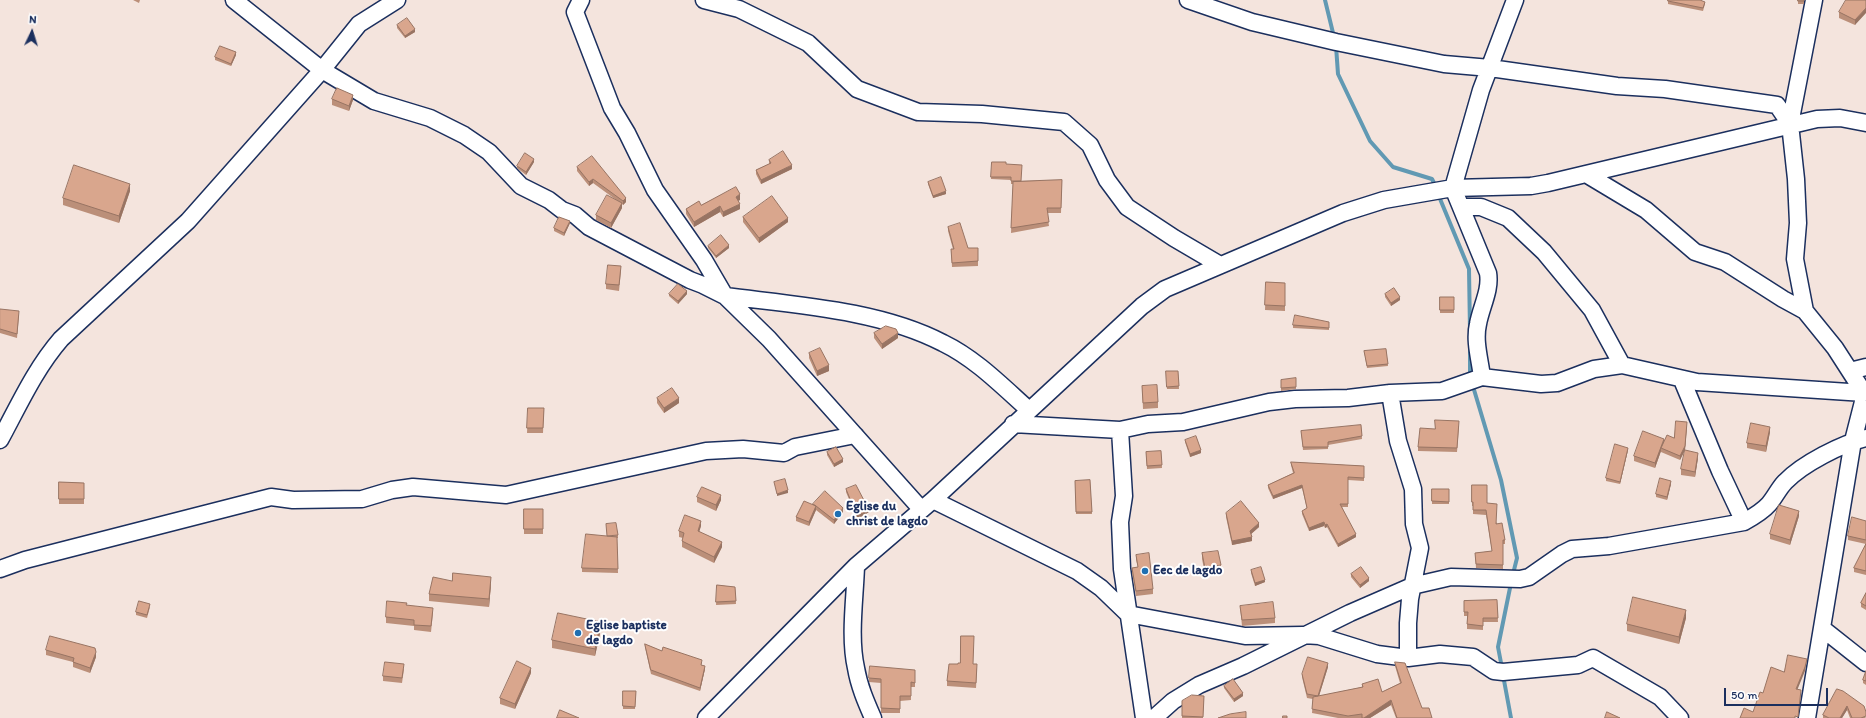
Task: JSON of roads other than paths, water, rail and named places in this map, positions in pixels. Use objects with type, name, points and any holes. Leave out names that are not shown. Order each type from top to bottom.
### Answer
[{"type":"street","points":[[234,0],[322,70],[374,101],[430,118],[464,135],[489,152],[521,186],[549,200],[562,210],[575,215],[589,227],[690,280],[725,296],[825,309],[862,316],[914,330],[944,343],[982,368],[1029,410]]},
{"type":"street","points":[[0,440],[46,356],[61,339],[188,221],[322,70],[360,24],[397,0]]},
{"type":"street","points":[[581,0],[575,12],[612,108],[627,133],[655,190],[704,260],[725,296],[769,339],[855,435],[927,505],[1077,570],[1101,588],[1128,614],[1245,636],[1303,635],[1336,640],[1360,650],[1408,658],[1440,654],[1473,657],[1494,671],[1503,672],[1578,665],[1593,658],[1660,697],[1680,718]]},
{"type":"street","points":[[704,0],[739,9],[808,43],[858,89],[918,112],[982,114],[1064,122],[1090,145],[1106,180],[1127,207],[1174,238],[1220,265]]},
{"type":"street","points":[[1188,0],[1252,22],[1336,42],[1444,64],[1490,68],[1617,86],[1672,90],[1777,105],[1790,124]]},
{"type":"street","points":[[1482,376],[1476,338],[1477,325],[1490,282],[1488,273],[1453,188],[1466,138],[1515,0]]},
{"type":"street","points":[[1805,311],[1795,258],[1798,223],[1796,179],[1790,124],[1814,0]]},
{"type":"street","points":[[706,718],[856,566],[927,505],[1142,306],[1165,289],[1343,213],[1384,200],[1453,188],[1531,186],[1790,124],[1817,119],[1840,118],[1866,123]]},
{"type":"street","points":[[1586,174],[1646,210],[1695,252],[1725,262],[1783,299],[1805,311],[1835,348],[1865,392],[1859,440],[1807,718]]},
{"type":"street","points":[[1461,207],[1482,207],[1508,218],[1544,252],[1592,310],[1622,365]]},
{"type":"street","points":[[1013,424],[1120,430],[1148,424],[1183,422],[1269,402],[1295,399],[1348,398],[1390,393],[1442,391],[1482,376],[1541,384],[1557,383],[1594,369],[1622,365],[1682,380],[1865,392]]},
{"type":"street","points":[[1850,371],[1866,368]]},
{"type":"street","points":[[1682,380],[1720,471],[1744,522]]},
{"type":"street","points":[[1390,393],[1398,441],[1413,489],[1414,524],[1420,548],[1412,586],[1408,623],[1408,658]]},
{"type":"street","points":[[1120,430],[1124,496],[1120,522],[1122,569],[1144,718]]},
{"type":"street","points":[[0,569],[25,560],[271,497],[293,500],[362,499],[392,490],[413,487],[506,495],[706,451],[743,449],[784,453],[795,447],[855,435]]},
{"type":"street","points":[[1154,718],[1173,702],[1199,685],[1243,666],[1303,635],[1412,586],[1451,577],[1520,579],[1529,577],[1562,554],[1572,549],[1609,546],[1744,522],[1768,506],[1785,482],[1800,469],[1859,440]]},
{"type":"street","points":[[856,566],[854,641],[855,667],[861,689],[873,718]]},
{"type":"street","points":[[1823,629],[1866,664]]},
{"type":"waterway","points":[[1325,0],[1334,37]]},
{"type":"waterway","points":[[1336,46],[1338,74],[1370,141],[1393,167],[1432,179],[1436,187]]},
{"type":"waterway","points":[[1438,194],[1469,269],[1470,331]]},
{"type":"waterway","points":[[1470,348],[1470,377]]},
{"type":"waterway","points":[[1472,383],[1501,480],[1517,558],[1513,574]]},
{"type":"waterway","points":[[1502,668],[1498,647],[1511,583]]},
{"type":"waterway","points":[[1503,675],[1511,718]]},
{"type":"place","name":"Eglise du christ de lagdo","points":[[838,514]]},
{"type":"place","name":"Eec de lagdo","points":[[1145,571]]},
{"type":"place","name":"Eglise baptiste de lagdo","points":[[578,633]]}]
